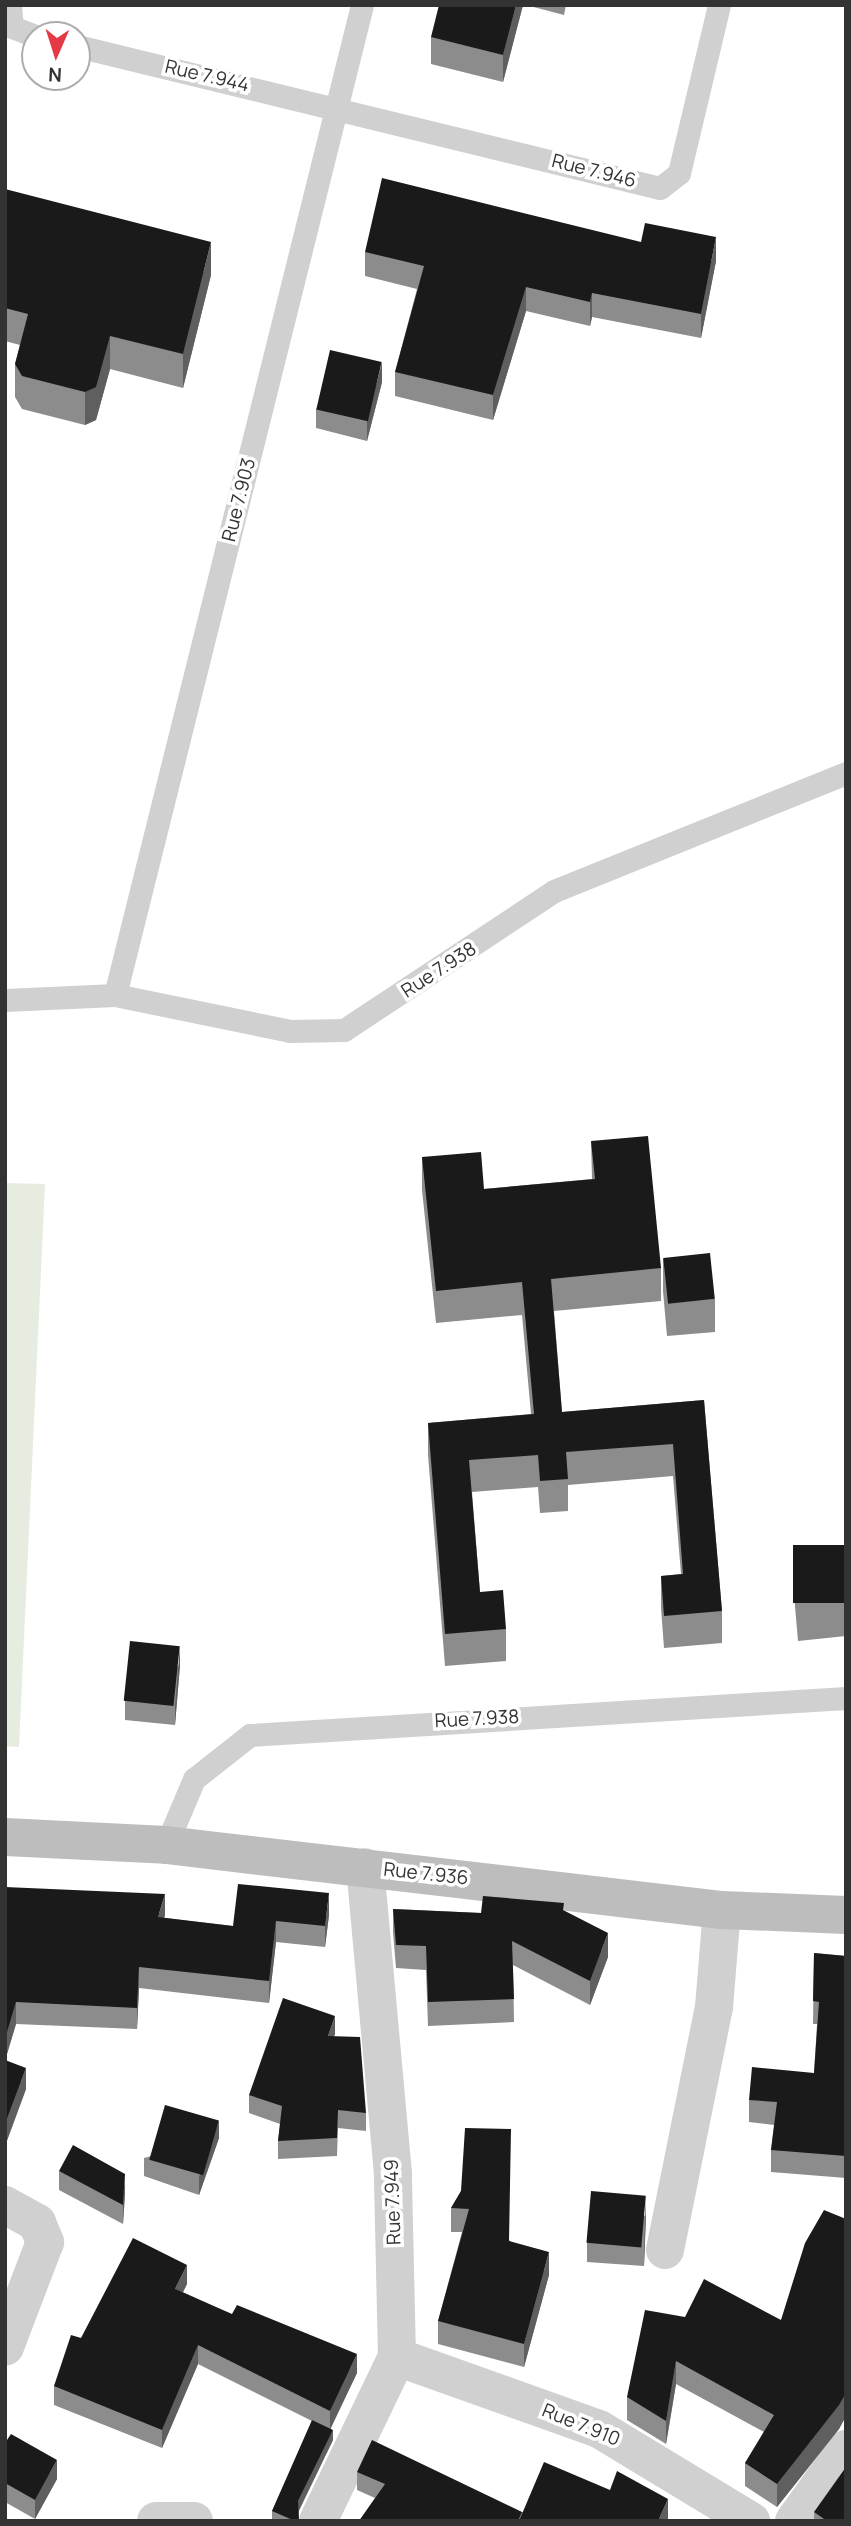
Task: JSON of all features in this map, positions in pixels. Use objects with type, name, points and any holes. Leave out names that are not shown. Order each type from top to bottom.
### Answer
[{"type":"street","name":"Rue 7.936","points":[[5,1836],[166,1844],[722,1910],[846,1915]]},
{"type":"street","name":"Rue 7.949","points":[[318,2521],[397,2357],[394,2174],[365,1867]]},
{"type":"street","points":[[666,2250],[714,2007],[722,1910]]},
{"type":"street","points":[[5,2205],[37,2223],[44,2242],[5,2347]]},
{"type":"street","name":"Rue 7.910","points":[[397,2357],[599,2429],[751,2521]]},
{"type":"street","points":[[794,2521],[846,2449]]},
{"type":"street","points":[[156,2521],[194,2521]]},
{"type":"lane","points":[[10,5],[12,27],[21,31]]},
{"type":"lane","name":"Rue 7.903","points":[[115,995],[362,5]]},
{"type":"lane","name":"Rue 7.946","points":[[338,106],[660,188],[679,173],[719,5]]},
{"type":"lane","name":"Rue 7.944","points":[[91,49],[338,106]]},
{"type":"lane","name":"Rue 7.938","points":[[5,1000],[115,995],[290,1031],[344,1030],[554,891],[846,773]]},
{"type":"lane","name":"Rue 7.938","points":[[166,1844],[194,1779],[250,1735],[846,1698]]},
{"type":"shaded area","points":[[5,1183],[45,1184],[19,1747],[5,1746]]},
{"type":"building","points":[[439,5],[516,5],[503,55],[431,37]]},
{"type":"building","points":[[382,178],[641,242],[645,223],[716,237],[701,314],[592,293],[590,302],[526,287],[493,395],[395,372],[424,266],[365,252]]},
{"type":"building","points":[[5,189],[211,242],[183,354],[110,336],[96,387],[85,392],[22,376],[15,364],[28,314],[5,308]]},
{"type":"building","points":[[330,350],[382,362],[368,421],[316,409]]},
{"type":"building","points":[[648,1136],[661,1268],[551,1279],[562,1412],[704,1400],[722,1611],[664,1616],[661,1576],[683,1574],[673,1444],[566,1452],[568,1479],[540,1481],[538,1455],[469,1460],[480,1592],[503,1590],[506,1629],[445,1634],[428,1423],[534,1414],[522,1282],[436,1291],[422,1157],[481,1152],[484,1189],[595,1179],[591,1141]]},
{"type":"building","points":[[710,1253],[715,1299],[668,1304],[663,1258]]},
{"type":"building","points":[[793,1545],[846,1545],[846,1603],[793,1603]]},
{"type":"building","points":[[130,1641],[180,1646],[173,1706],[124,1701]]},
{"type":"building","points":[[238,1884],[329,1893],[325,1926],[276,1921],[269,1981],[139,1967],[137,2008],[16,2002],[5,2039],[5,1887],[165,1894],[158,1917],[233,1926]]},
{"type":"building","points":[[483,1896],[564,1903],[563,1910],[608,1933],[590,1981],[512,1941],[514,1999],[428,2002],[426,1946],[396,1945],[393,1909],[481,1913]]},
{"type":"building","points":[[814,1953],[846,1956],[846,2156],[771,2150],[777,2102],[749,2100],[752,2067],[814,2073],[819,2002],[813,2001]]},
{"type":"building","points":[[283,1998],[335,2016],[328,2036],[360,2037],[366,2113],[338,2110],[337,2138],[278,2141],[282,2106],[249,2095]]},
{"type":"building","points":[[5,2060],[26,2068],[5,2124]]},
{"type":"building","points":[[165,2105],[219,2120],[203,2175],[149,2160]]},
{"type":"building","points":[[465,2128],[511,2129],[509,2241],[549,2252],[524,2344],[438,2321],[469,2209],[451,2208],[461,2191]]},
{"type":"building","points":[[73,2145],[125,2174],[123,2205],[59,2171]]},
{"type":"building","points":[[591,2191],[646,2196],[641,2248],[586,2243]]},
{"type":"building","points":[[824,2210],[846,2219],[846,2393],[777,2484],[745,2463],[774,2415],[676,2361],[666,2421],[627,2397],[645,2310],[685,2317],[704,2279],[781,2320],[805,2243]]},
{"type":"building","points":[[133,2238],[187,2265],[175,2289],[232,2314],[237,2305],[357,2354],[330,2411],[198,2345],[162,2430],[54,2386],[71,2335],[81,2338]]},
{"type":"building","points":[[312,2420],[333,2430],[298,2501],[299,2521],[295,2521],[272,2511]]},
{"type":"building","points":[[11,2434],[57,2460],[35,2500],[5,2483],[5,2443]]},
{"type":"building","points":[[372,2440],[522,2512],[518,2521],[359,2521],[385,2484],[357,2472]]},
{"type":"building","points":[[544,2462],[610,2490],[617,2471],[668,2499],[658,2521],[519,2521]]},
{"type":"building","points":[[846,2467],[846,2521],[827,2521],[814,2512]]}]
